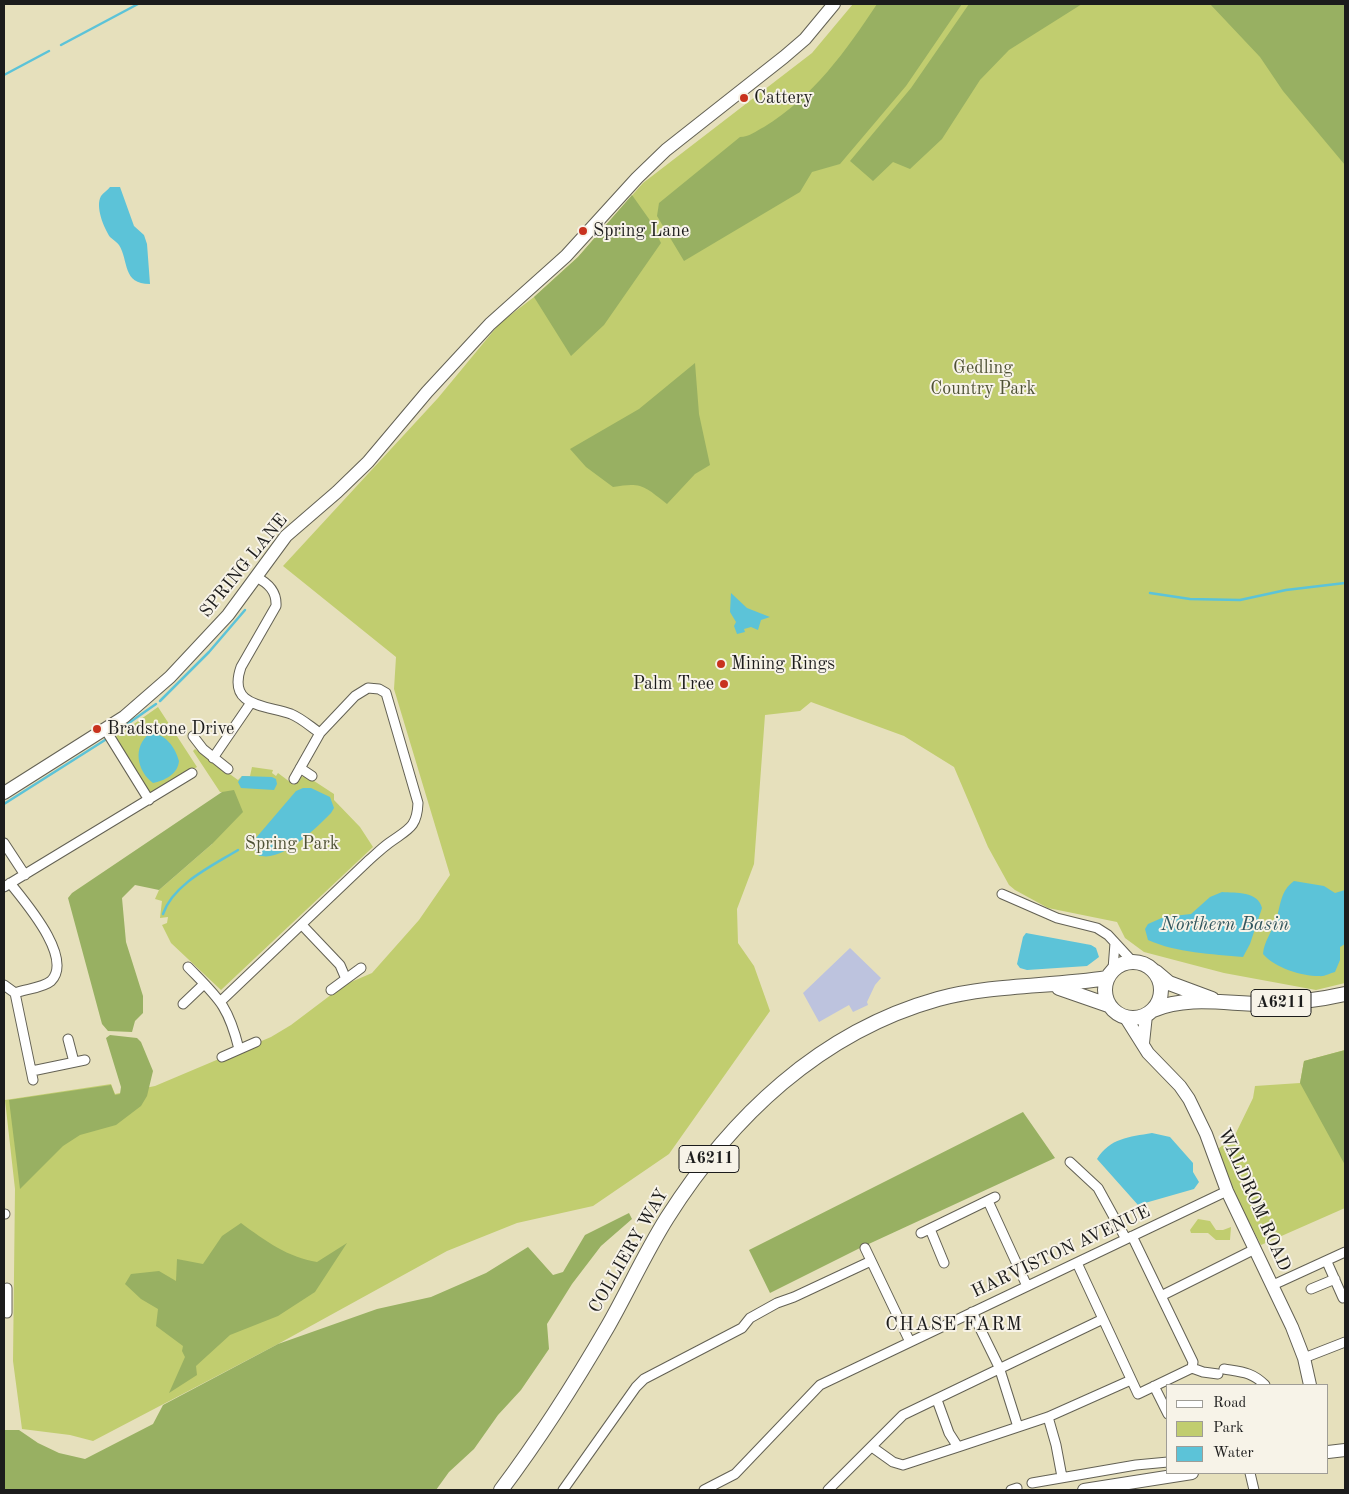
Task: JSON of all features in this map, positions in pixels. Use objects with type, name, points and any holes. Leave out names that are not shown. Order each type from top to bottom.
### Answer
[{"type":"main road","points":[[1132,961],[1143,963],[1154,971],[1161,988],[1159,1002],[1150,1013],[1137,1018],[1126,1018],[1108,1005],[1104,990],[1110,974],[1123,963],[1132,961]]},
{"type":"main road","name":"A6211","points":[[1154,971],[1169,983],[1215,1000]]},
{"type":"main road","name":"COLLIERY WAY","points":[[501,1490],[550,1420],[580,1372],[666,1220],[698,1172],[732,1131],[790,1075],[830,1046],[885,1017],[939,999],[1006,986],[1076,984],[1110,974]]},
{"type":"main road","name":"COLLIERY WAY","points":[[1044,984],[1095,998],[1108,1005]]},
{"type":"main road","name":"A6211","points":[[1150,1013],[1172,1003],[1215,1000],[1272,1003],[1319,1000],[1345,994]]},
{"type":"street","name":"SPRING LANE","points":[[4,793],[131,711],[195,653],[228,615],[286,536],[337,492],[368,462],[427,392],[490,324],[566,256],[637,178],[669,148],[805,39],[834,4]]},
{"type":"street","points":[[256,577],[271,587],[276,601],[274,613],[238,675],[239,689],[250,704],[293,715],[320,733]]},
{"type":"street","points":[[221,1001],[389,843],[408,831],[418,817],[418,803],[386,692],[379,689],[368,688],[356,696],[320,733],[294,779]]},
{"type":"street","points":[[213,758],[250,704]]},
{"type":"street","points":[[105,729],[149,800]]},
{"type":"street","points":[[193,736],[213,758],[228,769]]},
{"type":"street","points":[[300,768],[312,776]]},
{"type":"street","points":[[15,994],[48,983],[55,974],[58,959],[57,952],[37,919],[7,885],[192,774]]},
{"type":"street","points":[[4,843],[25,875]]},
{"type":"street","points":[[1002,894],[1058,918],[1097,928],[1132,961]]},
{"type":"street","points":[[302,924],[340,965],[346,979]]},
{"type":"street","points":[[1110,974],[1115,943]]},
{"type":"street","points":[[188,967],[221,1001],[232,1024],[239,1050]]},
{"type":"street","points":[[331,990],[362,968]]},
{"type":"street","points":[[183,1004],[204,984]]},
{"type":"street","points":[[4,985],[15,994],[33,1076],[85,1060]]},
{"type":"street","points":[[1143,1043],[1150,1013]]},
{"type":"street","name":"WALDROM ROAD","points":[[1126,1018],[1155,1061],[1180,1086],[1189,1099],[1206,1134],[1227,1191],[1273,1286],[1304,1358],[1310,1384]]},
{"type":"street","points":[[68,1039],[74,1062]]},
{"type":"street","points":[[222,1057],[256,1042]]},
{"type":"street","points":[[1070,1162],[1098,1188],[1129,1238],[1161,1296],[1193,1362],[1192,1368]]},
{"type":"street","name":"HARVISTON AVENUE","points":[[704,1490],[735,1474],[820,1385],[1227,1191]]},
{"type":"street","points":[[944,1263],[925,1231],[991,1199],[1027,1286]]},
{"type":"street","points":[[865,1248],[910,1342]]},
{"type":"street","points":[[1161,1296],[1255,1250]]},
{"type":"street","points":[[1273,1286],[1345,1252]]},
{"type":"street","points":[[562,1490],[636,1387],[644,1379],[742,1328],[750,1318],[777,1303],[794,1298],[871,1261]]},
{"type":"street","points":[[1327,1262],[1343,1298],[1345,1298]]},
{"type":"street","points":[[1077,1263],[1138,1394],[1192,1368],[1203,1372],[1248,1372],[1255,1375],[1264,1384]]},
{"type":"street","points":[[1311,1289],[1335,1279]]},
{"type":"street","points":[[7,1313],[8,1288]]},
{"type":"street","points":[[972,1312],[998,1368],[1018,1427]]},
{"type":"street","points":[[828,1490],[903,1414],[937,1400],[998,1368],[1103,1319]]},
{"type":"street","points":[[1304,1358],[1345,1342]]},
{"type":"street","points":[[872,1447],[893,1462],[903,1465],[1048,1417],[1131,1380]]},
{"type":"street","points":[[1154,1386],[1166,1410]]},
{"type":"street","points":[[937,1400],[949,1433],[958,1447]]},
{"type":"street","points":[[1048,1417],[1062,1477]]},
{"type":"street","points":[[1329,1452],[1345,1450]]},
{"type":"street","points":[[1032,1483],[1166,1462]]},
{"type":"street","points":[[1084,1490],[1186,1474]]},
{"type":"street","points":[[1250,1474],[1254,1490]]},
{"type":"shaded area","points":[[850,948],[881,978],[875,985],[867,1002],[868,1005],[853,1012],[849,1005],[819,1022],[803,993]]},
{"type":"green space","name":"Gedling Country Park","points":[[853,4],[1345,4],[1345,983],[1316,990],[1224,973],[1144,952],[1125,938],[1117,922],[1048,908],[1009,885],[988,847],[954,767],[904,736],[811,702],[800,711],[765,715],[754,864],[737,909],[738,943],[754,966],[770,1011],[669,1154],[593,1206],[517,1223],[447,1251],[278,1344],[93,1441],[70,1435],[22,1429],[13,1361],[15,1189],[5,1100],[111,1084],[115,1094],[155,1086],[271,1037],[291,1025],[344,985],[372,973],[419,920],[450,875],[394,689],[396,657],[283,566],[438,398],[500,323],[534,297],[578,257],[643,183],[812,53]]},
{"type":"green space","points":[[877,4],[962,4],[906,86],[840,164],[812,172],[800,192],[684,261],[657,216],[659,203],[740,137],[749,135],[764,127],[798,102],[841,56]]},
{"type":"green space","points":[[969,4],[1082,4],[1009,50],[980,80],[942,139],[910,169],[893,162],[873,181],[850,161],[911,88]]},
{"type":"green space","points":[[1210,4],[1345,4],[1345,165],[1283,91],[1260,57]]},
{"type":"green space","points":[[632,195],[649,219],[661,243],[604,325],[571,356],[534,297],[578,257]]},
{"type":"green space","points":[[695,363],[699,414],[710,465],[695,474],[667,504],[647,489],[637,485],[613,487],[586,467],[570,449],[639,409]]},
{"type":"green space","points":[[158,707],[197,767],[150,793],[114,738]]},
{"type":"green space","name":"Spring Park","points":[[195,749],[238,780],[242,776],[250,776],[252,767],[273,770],[272,773],[276,776],[278,773],[294,785],[301,776],[311,779],[334,794],[334,800],[360,827],[373,847],[221,990],[171,943],[162,925],[167,923],[168,917],[160,918],[162,901],[155,899],[159,890],[212,844],[222,792],[220,792],[193,751]]},
{"type":"green space","points":[[234,790],[243,812],[212,844],[159,890],[135,885],[122,898],[126,942],[143,996],[143,1013],[135,1021],[132,1032],[108,1031],[102,1024],[68,898],[72,893],[222,792]]},
{"type":"green space","points":[[110,1035],[137,1038],[141,1042],[153,1071],[147,1096],[141,1106],[116,1125],[80,1135],[63,1146],[20,1189],[9,1100],[111,1085],[115,1095],[120,1094],[121,1087],[106,1038]]},
{"type":"green space","points":[[1345,1050],[1345,1208],[1261,1245],[1232,1190],[1218,1149],[1235,1135],[1253,1098],[1255,1086],[1300,1083],[1304,1061]]},
{"type":"green space","points":[[1345,1050],[1345,1165],[1300,1083],[1304,1061]]},
{"type":"green space","points":[[1023,1112],[1055,1158],[860,1248],[770,1293],[749,1250]]},
{"type":"green space","points":[[629,1213],[632,1219],[601,1246],[572,1284],[547,1324],[549,1349],[521,1390],[498,1415],[474,1449],[449,1472],[436,1490],[4,1490],[5,1430],[19,1430],[38,1443],[59,1453],[85,1459],[153,1424],[163,1405],[278,1344],[377,1309],[431,1297],[486,1273],[528,1247],[553,1275],[563,1272],[585,1235]]},
{"type":"green space","points":[[1198,1219],[1210,1221],[1216,1230],[1231,1227],[1230,1240],[1216,1240],[1208,1233],[1191,1233],[1190,1230]]},
{"type":"green space","points":[[241,1223],[268,1242],[287,1252],[297,1257],[317,1262],[347,1243],[315,1292],[278,1316],[230,1335],[196,1366],[197,1375],[169,1393],[185,1357],[182,1351],[183,1346],[156,1326],[158,1309],[141,1299],[125,1284],[131,1274],[159,1271],[176,1281],[177,1259],[203,1264],[222,1236]]},
{"type":"water","points":[[110,187],[120,187],[134,226],[144,235],[147,244],[150,284],[141,283],[131,276],[119,245],[110,237],[105,228],[99,201],[101,196]]},
{"type":"water","points":[[731,593],[747,608],[770,617],[761,620],[758,630],[751,627],[744,629],[745,632],[737,634],[734,626],[736,622],[730,612]]},
{"type":"water","points":[[150,733],[161,736],[169,742],[179,761],[176,770],[170,776],[162,781],[153,783],[143,772],[139,759],[141,745]]},
{"type":"water","points":[[242,776],[272,777],[276,779],[277,784],[274,790],[241,788],[238,782]]},
{"type":"water","points":[[303,788],[311,788],[330,797],[334,808],[331,813],[298,843],[287,850],[267,856],[258,855],[253,846],[255,839],[296,791]]},
{"type":"water","points":[[1294,881],[1324,886],[1335,893],[1345,890],[1345,944],[1340,947],[1340,960],[1335,972],[1321,976],[1297,973],[1281,967],[1263,954],[1276,920],[1283,894]]},
{"type":"water","name":"Northern Basin","points":[[1222,892],[1246,894],[1256,898],[1262,908],[1250,944],[1243,957],[1171,948],[1148,940],[1145,929],[1148,924],[1164,917],[1191,914],[1210,897]]},
{"type":"water","points":[[1026,933],[1091,945],[1096,948],[1099,957],[1087,966],[1027,970],[1020,968],[1017,964],[1023,937]]},
{"type":"water","points":[[1152,1133],[1170,1137],[1193,1163],[1193,1172],[1199,1182],[1194,1189],[1138,1205],[1097,1159],[1102,1152],[1114,1143],[1128,1137]]},
{"type":"waterway","points":[[61,45],[138,4]]},
{"type":"waterway","points":[[4,75],[49,51]]},
{"type":"waterway","points":[[1150,593],[1190,599],[1240,600],[1286,590],[1345,583]]},
{"type":"waterway","points":[[160,701],[209,652],[245,610]]},
{"type":"waterway","points":[[113,734],[156,704]]},
{"type":"waterway","points":[[4,804],[105,740]]},
{"type":"waterway","points":[[163,914],[168,903],[184,885],[205,869],[238,850]]},
{"type":"place","name":"Cattery","points":[[744,98]]},
{"type":"place","name":"Spring Lane","points":[[583,231]]},
{"type":"place","name":"Mining Rings","points":[[721,664]]},
{"type":"place","name":"Palm Tree","points":[[724,684]]},
{"type":"place","name":"Bradstone Drive","points":[[97,729]]},
{"type":"district","name":"CHASE FARM","points":[[954,1325]]}]
